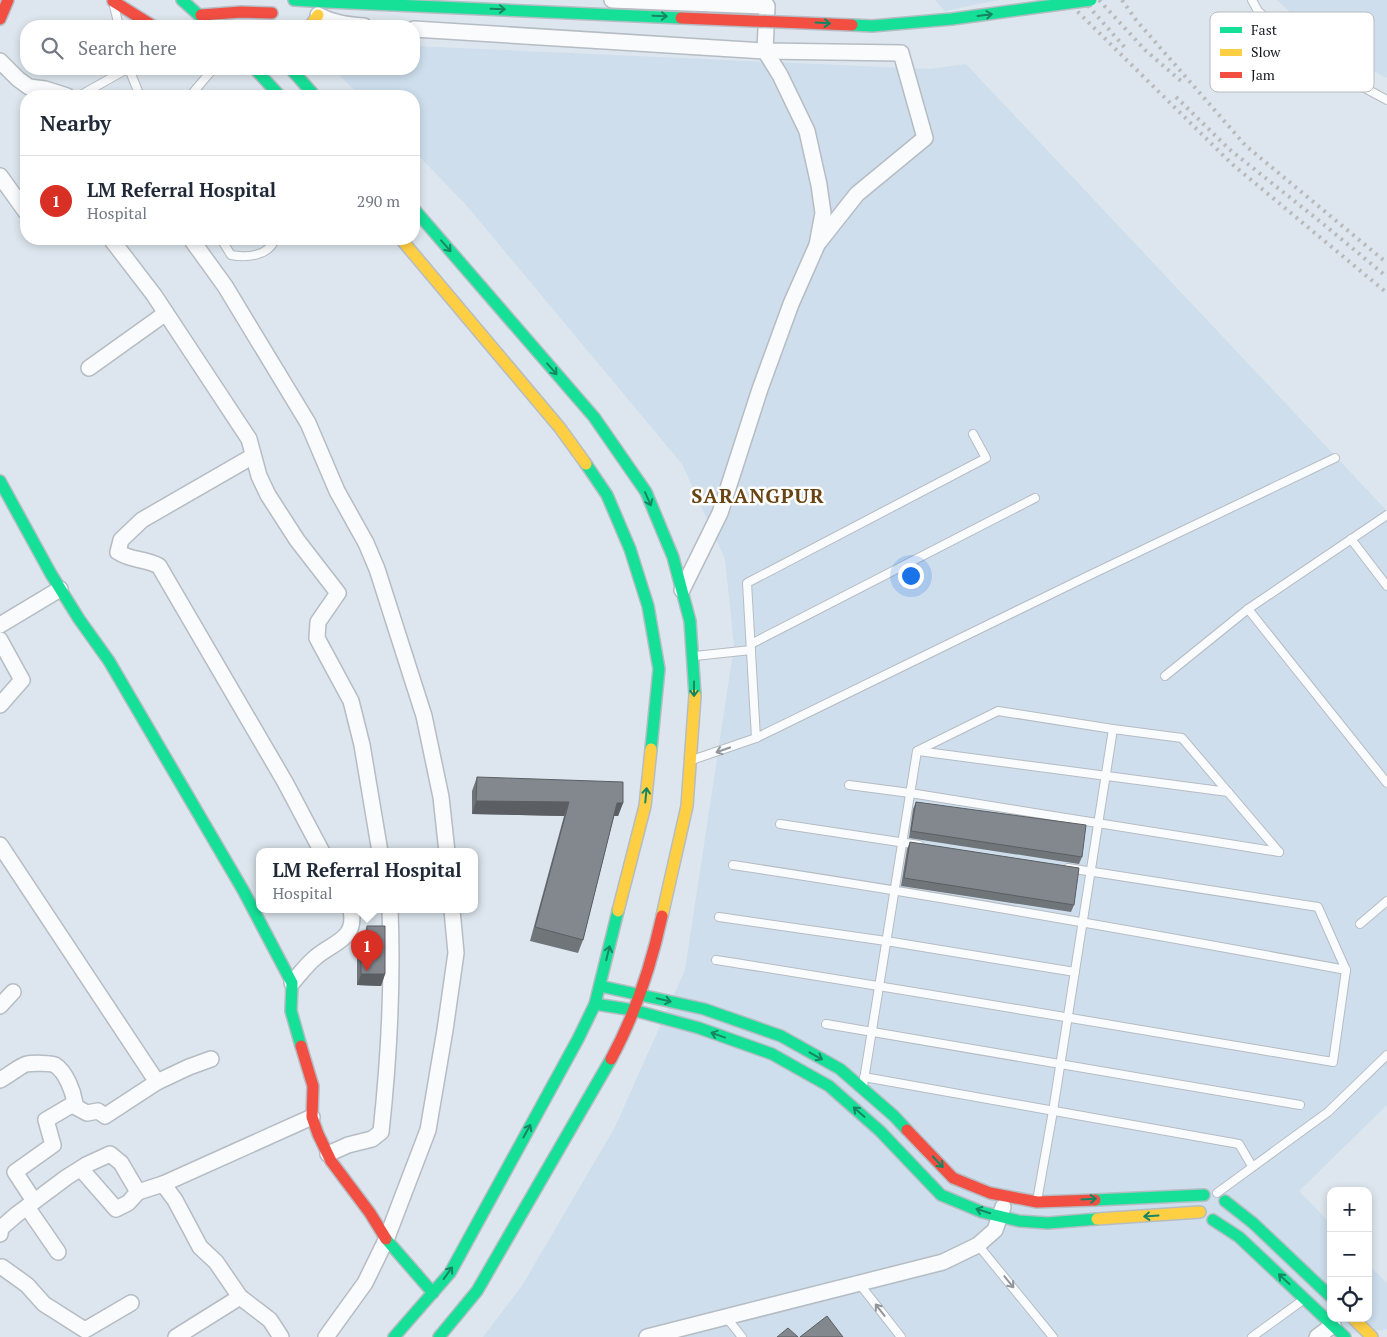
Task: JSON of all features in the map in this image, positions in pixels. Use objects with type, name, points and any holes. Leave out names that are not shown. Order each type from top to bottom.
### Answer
[{"type":"main road","points":[[0,19],[8,0]]},
{"type":"main road","points":[[114,0],[144,20]]},
{"type":"main road","points":[[182,0],[206,20]]},
{"type":"main road","points":[[231,0],[248,20]]},
{"type":"main road","points":[[294,0],[872,26],[952,19],[1091,0]]},
{"type":"main road","points":[[201,15],[241,12],[272,13]]},
{"type":"main road","points":[[261,75],[274,90]]},
{"type":"main road","points":[[298,75],[310,90]]},
{"type":"main road","points":[[420,216],[594,417],[646,492],[673,558],[690,622],[695,690],[687,806],[655,949],[640,994],[612,1057],[476,1291],[439,1337]]},
{"type":"main road","points":[[394,1337],[450,1273],[578,1039],[595,1004],[645,806],[659,669],[648,606],[630,549],[607,496],[560,428],[407,245]]},
{"type":"main road","points":[[0,481],[60,589],[109,661],[243,890],[292,983],[291,1011],[312,1086],[312,1117],[328,1154],[358,1199],[370,1213],[386,1240],[433,1293]]},
{"type":"main road","points":[[600,986],[704,1009],[781,1036],[863,1083],[953,1178],[990,1193],[1037,1202],[1204,1195]]},
{"type":"main road","points":[[595,1004],[633,1010],[699,1028],[772,1054],[829,1086],[880,1131],[941,1195],[982,1212],[1019,1221],[1048,1223],[1200,1212]]},
{"type":"main road","points":[[1327,1293],[1253,1223],[1222,1197],[1208,1192],[1199,1201],[1200,1212],[1206,1218],[1213,1220],[1240,1237],[1345,1337]]},
{"type":"main road","points":[[1213,1220],[1224,1213],[1226,1205],[1222,1197]]},
{"type":"main road","points":[[1357,1322],[1372,1337]]},
{"type":"street","points":[[612,0],[767,6],[765,51],[796,106],[807,131],[820,184],[823,213],[817,245],[791,304],[760,389],[720,512],[682,590]]},
{"type":"street","points":[[420,29],[765,51],[901,53],[925,138],[857,194],[817,245]]},
{"type":"street","points":[[0,61],[28,87],[47,90]]},
{"type":"street","points":[[0,176],[20,204]]},
{"type":"street","points":[[115,245],[166,314],[249,439],[259,476],[277,510],[338,593],[318,622],[317,638],[351,702],[362,745],[379,848]]},
{"type":"street","points":[[195,245],[225,286],[308,423],[337,491],[366,543],[377,569],[424,716],[441,797],[447,848]]},
{"type":"street","points":[[89,368],[166,314]]},
{"type":"street","points":[[253,456],[142,520],[121,540],[118,552],[128,558],[148,560],[159,566],[285,782],[320,848]]},
{"type":"street","points":[[0,624],[60,589]]},
{"type":"street","points":[[0,640],[22,680],[0,705]]},
{"type":"street","points":[[0,845],[157,1082]]},
{"type":"street","points":[[292,983],[310,962],[348,935],[351,925],[351,913]]},
{"type":"street","points":[[328,1154],[348,1145],[372,1139],[382,1132],[388,1070],[392,953],[390,913]]},
{"type":"street","points":[[326,1337],[365,1283],[386,1240],[428,1130],[456,953],[452,913]]},
{"type":"street","points":[[0,1006],[13,992]]},
{"type":"street","points":[[72,1105],[87,1112],[98,1111],[104,1116],[157,1082],[211,1059]]},
{"type":"street","points":[[0,1080],[26,1064],[47,1063],[55,1065],[74,1093],[75,1103],[46,1120],[53,1144],[15,1172],[58,1252]]},
{"type":"street","points":[[81,1168],[116,1210],[128,1203],[138,1192],[163,1184],[312,1117]]},
{"type":"street","points":[[0,1234],[1,1228],[31,1204],[81,1168],[110,1154],[121,1163],[138,1192]]},
{"type":"street","points":[[163,1184],[175,1200],[200,1247],[216,1262],[240,1297],[270,1320],[281,1337]]},
{"type":"street","points":[[647,1337],[943,1262],[978,1244],[996,1230],[1006,1196]]},
{"type":"street","points":[[1,1266],[27,1285],[44,1304],[85,1330],[131,1303]]},
{"type":"street","points":[[176,1337],[240,1297]]},
{"type":"street","points":[[1317,1337],[1333,1326]]},
{"type":"lane","points":[[114,0],[118,20]]},
{"type":"lane","points":[[1252,0],[1259,12]]},
{"type":"lane","points":[[90,90],[117,75]]},
{"type":"lane","points":[[131,75],[137,90]]},
{"type":"lane","points":[[195,90],[208,75]]},
{"type":"lane","points":[[1372,92],[1387,100]]},
{"type":"lane","points":[[225,245],[231,255],[242,257],[266,251],[272,245]]},
{"type":"lane","points":[[756,738],[747,583],[986,458],[973,434]]},
{"type":"lane","points":[[690,761],[756,738],[1335,458]]},
{"type":"lane","points":[[693,656],[751,647],[1035,498]]},
{"type":"lane","points":[[1165,676],[1248,609],[1387,515]]},
{"type":"lane","points":[[1351,540],[1387,586]]},
{"type":"lane","points":[[1248,609],[1387,783]]},
{"type":"lane","points":[[849,785],[910,793],[1278,852],[1182,738],[998,711],[917,751]]},
{"type":"lane","points":[[1037,1202],[1061,1064],[1113,729]]},
{"type":"lane","points":[[917,751],[1228,792]]},
{"type":"lane","points":[[917,751],[863,1083],[1053,1111],[1239,1144],[1252,1166]]},
{"type":"lane","points":[[780,824],[930,847]]},
{"type":"lane","points":[[733,865],[1083,922],[1346,970]]},
{"type":"lane","points":[[716,960],[879,985],[1068,1019],[1333,1062],[1346,970],[1318,907],[1063,867]]},
{"type":"lane","points":[[1360,924],[1387,901]]},
{"type":"lane","points":[[719,917],[886,941],[1075,972]]},
{"type":"lane","points":[[826,1024],[1300,1105]]},
{"type":"lane","points":[[1222,1197],[1252,1166],[1328,1112],[1387,1055]]},
{"type":"lane","points":[[978,1244],[1053,1337]]},
{"type":"lane","points":[[858,1282],[901,1337]]},
{"type":"lane","points":[[1252,1337],[1287,1311],[1322,1289]]},
{"type":"lane","points":[[726,1317],[742,1337]]},
{"type":"shaded area","points":[[935,0],[999,0],[945,11]]},
{"type":"shaded area","points":[[1277,0],[1387,0],[1387,78],[1374,71],[1374,12],[1290,12]]},
{"type":"shaded area","points":[[420,46],[929,69],[966,64],[1387,511],[1387,1105],[1299,1191],[1327,1220],[1327,1322],[1372,1322],[1372,1268],[1387,1283],[1387,1329],[1330,1337],[483,1337],[523,1284],[615,1127],[685,970],[734,646],[725,559],[682,464],[467,206],[420,157],[420,90],[354,90],[339,75],[420,75]]},
{"type":"building","points":[[477,777],[623,782],[623,803],[617,803],[583,940],[535,927],[569,802],[476,801]]},
{"type":"building","points":[[916,802],[1086,825],[1082,857],[911,831]]},
{"type":"building","points":[[910,842],[1079,868],[1074,905],[904,878]]},
{"type":"building","points":[[367,926],[385,926],[385,974],[361,974],[361,944],[367,944]]},
{"type":"building","points":[[827,1316],[843,1337],[800,1337]]},
{"type":"building","points":[[788,1328],[798,1337],[777,1337]]},
{"type":"railway","points":[[1068,0],[1232,164],[1387,293]]},
{"type":"railway","points":[[1083,0],[1127,50]]},
{"type":"railway","points":[[1099,0],[1145,50],[1181,81]]},
{"type":"railway","points":[[1122,0],[1136,20],[1246,146],[1387,263]]},
{"type":"railway","points":[[1176,97],[1229,149],[1387,277]]},
{"type":"traffic: fast","points":[[182,0],[204,20]]},
{"type":"traffic: fast","points":[[294,0],[327,2]]},
{"type":"traffic: fast","points":[[852,25],[872,26],[952,19],[1091,0]]},
{"type":"traffic: fast","points":[[327,2],[681,18]]},
{"type":"traffic: fast","points":[[261,75],[274,90]]},
{"type":"traffic: fast","points":[[296,75],[310,90]]},
{"type":"traffic: fast","points":[[420,216],[594,417],[646,492],[673,557],[690,621],[695,695]]},
{"type":"traffic: fast","points":[[586,464],[607,495],[630,549],[648,606],[659,669],[651,749]]},
{"type":"traffic: fast","points":[[0,481],[51,574],[79,619],[109,661],[243,890],[292,983],[291,1011],[301,1046]]},
{"type":"traffic: fast","points":[[394,1337],[450,1273],[578,1039],[595,1004],[618,911]]},
{"type":"traffic: fast","points":[[600,986],[704,1009],[781,1036],[840,1069],[894,1116],[907,1130]]},
{"type":"traffic: fast","points":[[595,1004],[633,1010],[699,1028],[772,1054],[829,1086],[880,1131],[941,1195],[982,1212],[1019,1221],[1048,1223],[1097,1219]]},
{"type":"traffic: fast","points":[[439,1337],[477,1291],[611,1059]]},
{"type":"traffic: fast","points":[[1095,1200],[1204,1195]]},
{"type":"traffic: fast","points":[[1225,1201],[1253,1223],[1327,1293]]},
{"type":"traffic: fast","points":[[1213,1220],[1239,1237],[1345,1337]]},
{"type":"traffic: fast","points":[[386,1239],[433,1293]]},
{"type":"traffic: slow","points":[[314,20],[318,15]]},
{"type":"traffic: slow","points":[[406,245],[560,428],[586,464]]},
{"type":"traffic: slow","points":[[662,916],[687,806],[695,695]]},
{"type":"traffic: slow","points":[[618,911],[645,806],[651,749]]},
{"type":"traffic: slow","points":[[1097,1219],[1200,1212]]},
{"type":"traffic: slow","points":[[1357,1322],[1372,1337]]},
{"type":"traffic: jam","points":[[0,19],[8,0]]},
{"type":"traffic: jam","points":[[113,1],[143,20]]},
{"type":"traffic: jam","points":[[201,15],[241,12],[272,13]]},
{"type":"traffic: jam","points":[[681,18],[852,25]]},
{"type":"traffic: jam","points":[[611,1059],[628,1025],[641,990],[662,916]]},
{"type":"traffic: jam","points":[[301,1046],[313,1086],[312,1117],[318,1134],[331,1161],[370,1213],[386,1239]]},
{"type":"traffic: jam","points":[[907,1130],[953,1178],[990,1193],[1037,1202],[1095,1200]]},
{"type":"place","name":"LM Referral Hospital","points":[[367,971]]},
{"type":"district","name":"SARANGPUR","points":[[758,496]]}]
